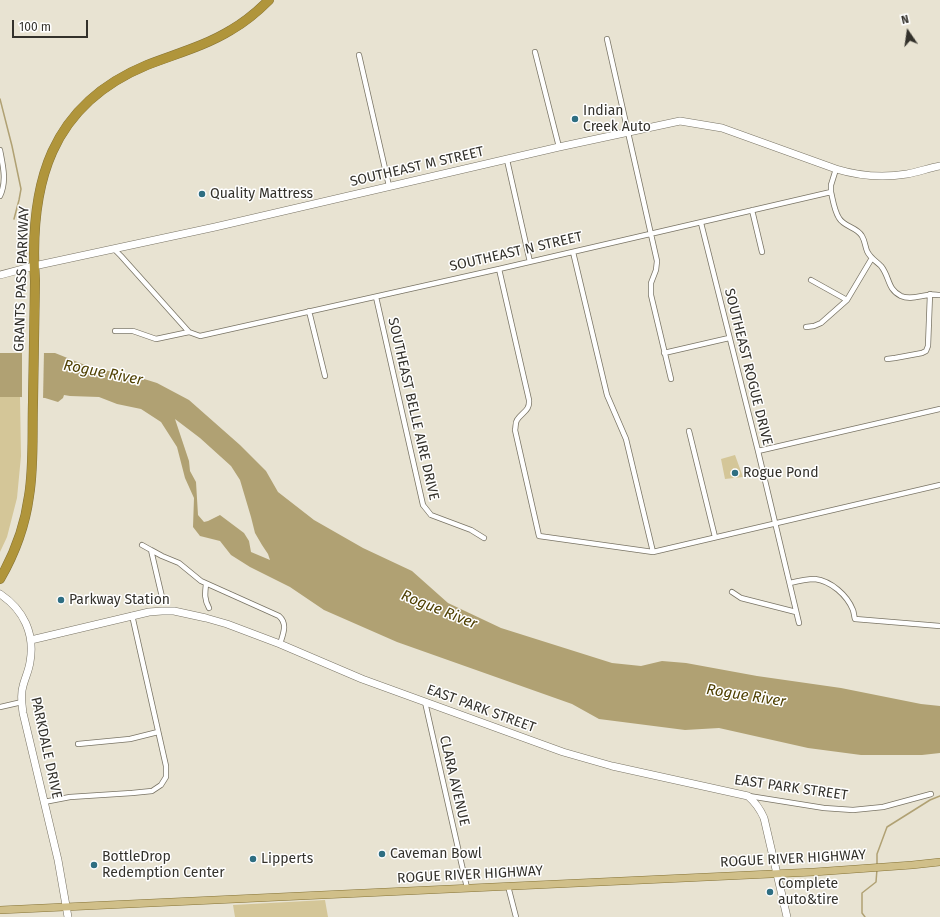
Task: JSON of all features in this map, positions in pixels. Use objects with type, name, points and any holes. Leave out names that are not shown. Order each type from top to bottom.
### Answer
[{"type":"highway","name":"GRANTS PASS PARKWAY","points":[[0,579],[16,547],[26,516],[30,489],[35,281],[34,239],[37,209],[44,171],[50,155],[61,135],[81,108],[114,81],[147,65],[208,42],[231,30],[251,17],[269,0]]},
{"type":"main road","name":"ROGUE RIVER HIGHWAY","points":[[0,910],[776,874],[877,868],[940,862]]},
{"type":"street","points":[[607,39],[657,261],[656,270],[651,283],[651,295],[671,379]]},
{"type":"street","points":[[535,52],[559,147]]},
{"type":"street","points":[[359,55],[390,186]]},
{"type":"street","name":"SOUTHEAST M STREET","points":[[0,275],[559,147],[680,121],[722,128],[836,169]]},
{"type":"street","points":[[0,150],[5,177],[0,196]]},
{"type":"street","points":[[507,160],[530,262]]},
{"type":"street","points":[[940,166],[906,174],[887,176],[868,176],[836,169],[831,185],[835,210],[838,216],[845,224],[860,233],[863,237],[867,251],[882,267],[886,273],[890,285],[896,293],[906,298],[930,294],[940,295]]},
{"type":"street","name":"SOUTHEAST N STREET","points":[[115,331],[133,330],[156,339],[189,332],[200,336],[701,223],[831,192]]},
{"type":"street","points":[[752,210],[762,252]]},
{"type":"street","name":"SOUTHEAST ROGUE DRIVE","points":[[701,223],[799,623]]},
{"type":"street","points":[[114,249],[189,332]]},
{"type":"street","points":[[573,252],[607,395],[626,439],[652,552]]},
{"type":"street","points":[[806,328],[821,323],[847,300],[872,258]]},
{"type":"street","points":[[499,269],[529,400],[528,408],[518,419],[515,430],[539,536],[652,552],[940,485]]},
{"type":"street","points":[[811,280],[847,300]]},
{"type":"street","points":[[887,358],[895,358],[926,351],[928,346],[930,294]]},
{"type":"street","name":"SOUTHEAST BELLE AIRE DRIVE","points":[[376,297],[423,505],[431,515],[471,530],[484,538]]},
{"type":"street","points":[[309,311],[325,376]]},
{"type":"street","points":[[664,353],[729,338]]},
{"type":"street","points":[[758,451],[940,409]]},
{"type":"street","points":[[689,431],[715,537]]},
{"type":"street","points":[[142,545],[179,563],[203,582],[279,616],[284,622],[285,627],[280,644]]},
{"type":"street","points":[[150,550],[162,597]]},
{"type":"street","points":[[790,582],[815,579],[838,589],[846,598],[853,610],[855,619],[940,626]]},
{"type":"street","points":[[203,582],[204,594],[209,608]]},
{"type":"street","points":[[732,592],[741,598],[796,612]]},
{"type":"street","name":"PARKDALE DRIVE","points":[[0,594],[12,603],[19,611],[28,629],[31,640],[32,651],[30,664],[21,694],[23,713],[58,860],[68,917]]},
{"type":"street","name":"EAST PARK STREET","points":[[31,640],[149,612],[174,611],[186,613],[227,624],[280,644],[362,679],[587,760],[748,796],[824,808],[852,810],[883,807],[931,794]]},
{"type":"street","points":[[44,802],[70,797],[152,791],[161,785],[166,777],[166,766],[132,615]]},
{"type":"street","points":[[0,707],[22,702]]},
{"type":"street","name":"CLARA AVENUE","points":[[425,702],[467,888]]},
{"type":"street","points":[[78,744],[130,739],[158,732]]},
{"type":"street","points":[[748,796],[754,800],[764,818],[786,917]]},
{"type":"street","points":[[508,886],[516,917]]},
{"type":"shaded area","points":[[0,397],[20,397],[21,456],[17,498],[7,537],[0,552]]},
{"type":"shaded area","points":[[735,455],[743,477],[725,479],[721,459]]},
{"type":"shaded area","points":[[325,900],[328,917],[235,917],[233,905]]},
{"type":"water","name":"Rogue River","points":[[0,353],[55,353],[95,369],[128,374],[157,383],[189,400],[240,445],[266,471],[278,492],[314,520],[363,548],[412,571],[448,603],[501,628],[612,663],[641,666],[662,661],[686,663],[757,676],[841,688],[921,704],[940,706],[940,753],[922,755],[861,755],[808,748],[719,728],[685,730],[599,719],[572,704],[397,642],[324,610],[290,587],[250,567],[231,555],[220,541],[200,536],[193,527],[194,498],[185,478],[177,447],[161,422],[141,409],[117,404],[99,397],[64,395],[58,402],[45,398],[0,397]],"holes":[[[175,419],[200,438],[231,466],[240,480],[255,533],[270,560],[251,552],[249,541],[244,533],[220,515],[204,522],[198,515],[196,482],[190,471],[189,461]]]},
{"type":"pier","points":[[22,351],[44,351],[43,400],[22,399]]},
{"type":"waterway","points":[[0,99],[21,189],[14,219]]},
{"type":"waterway","points":[[877,865],[877,854],[887,827],[930,800],[940,796]]},
{"type":"waterway","points":[[865,917],[862,913],[862,893],[876,882],[877,869]]},
{"type":"place","name":"Indian Creek Auto","points":[[575,119]]},
{"type":"place","name":"Quality Mattress","points":[[202,194]]},
{"type":"place","name":"Rogue Pond","points":[[735,473]]},
{"type":"place","name":"Parkway Station","points":[[61,600]]},
{"type":"place","name":"Caveman Bowl","points":[[382,854]]},
{"type":"place","name":"Lipperts","points":[[253,859]]},
{"type":"place","name":"BottleDrop Redemption Center","points":[[94,865]]},
{"type":"place","name":"Complete auto&tire","points":[[770,892]]}]
